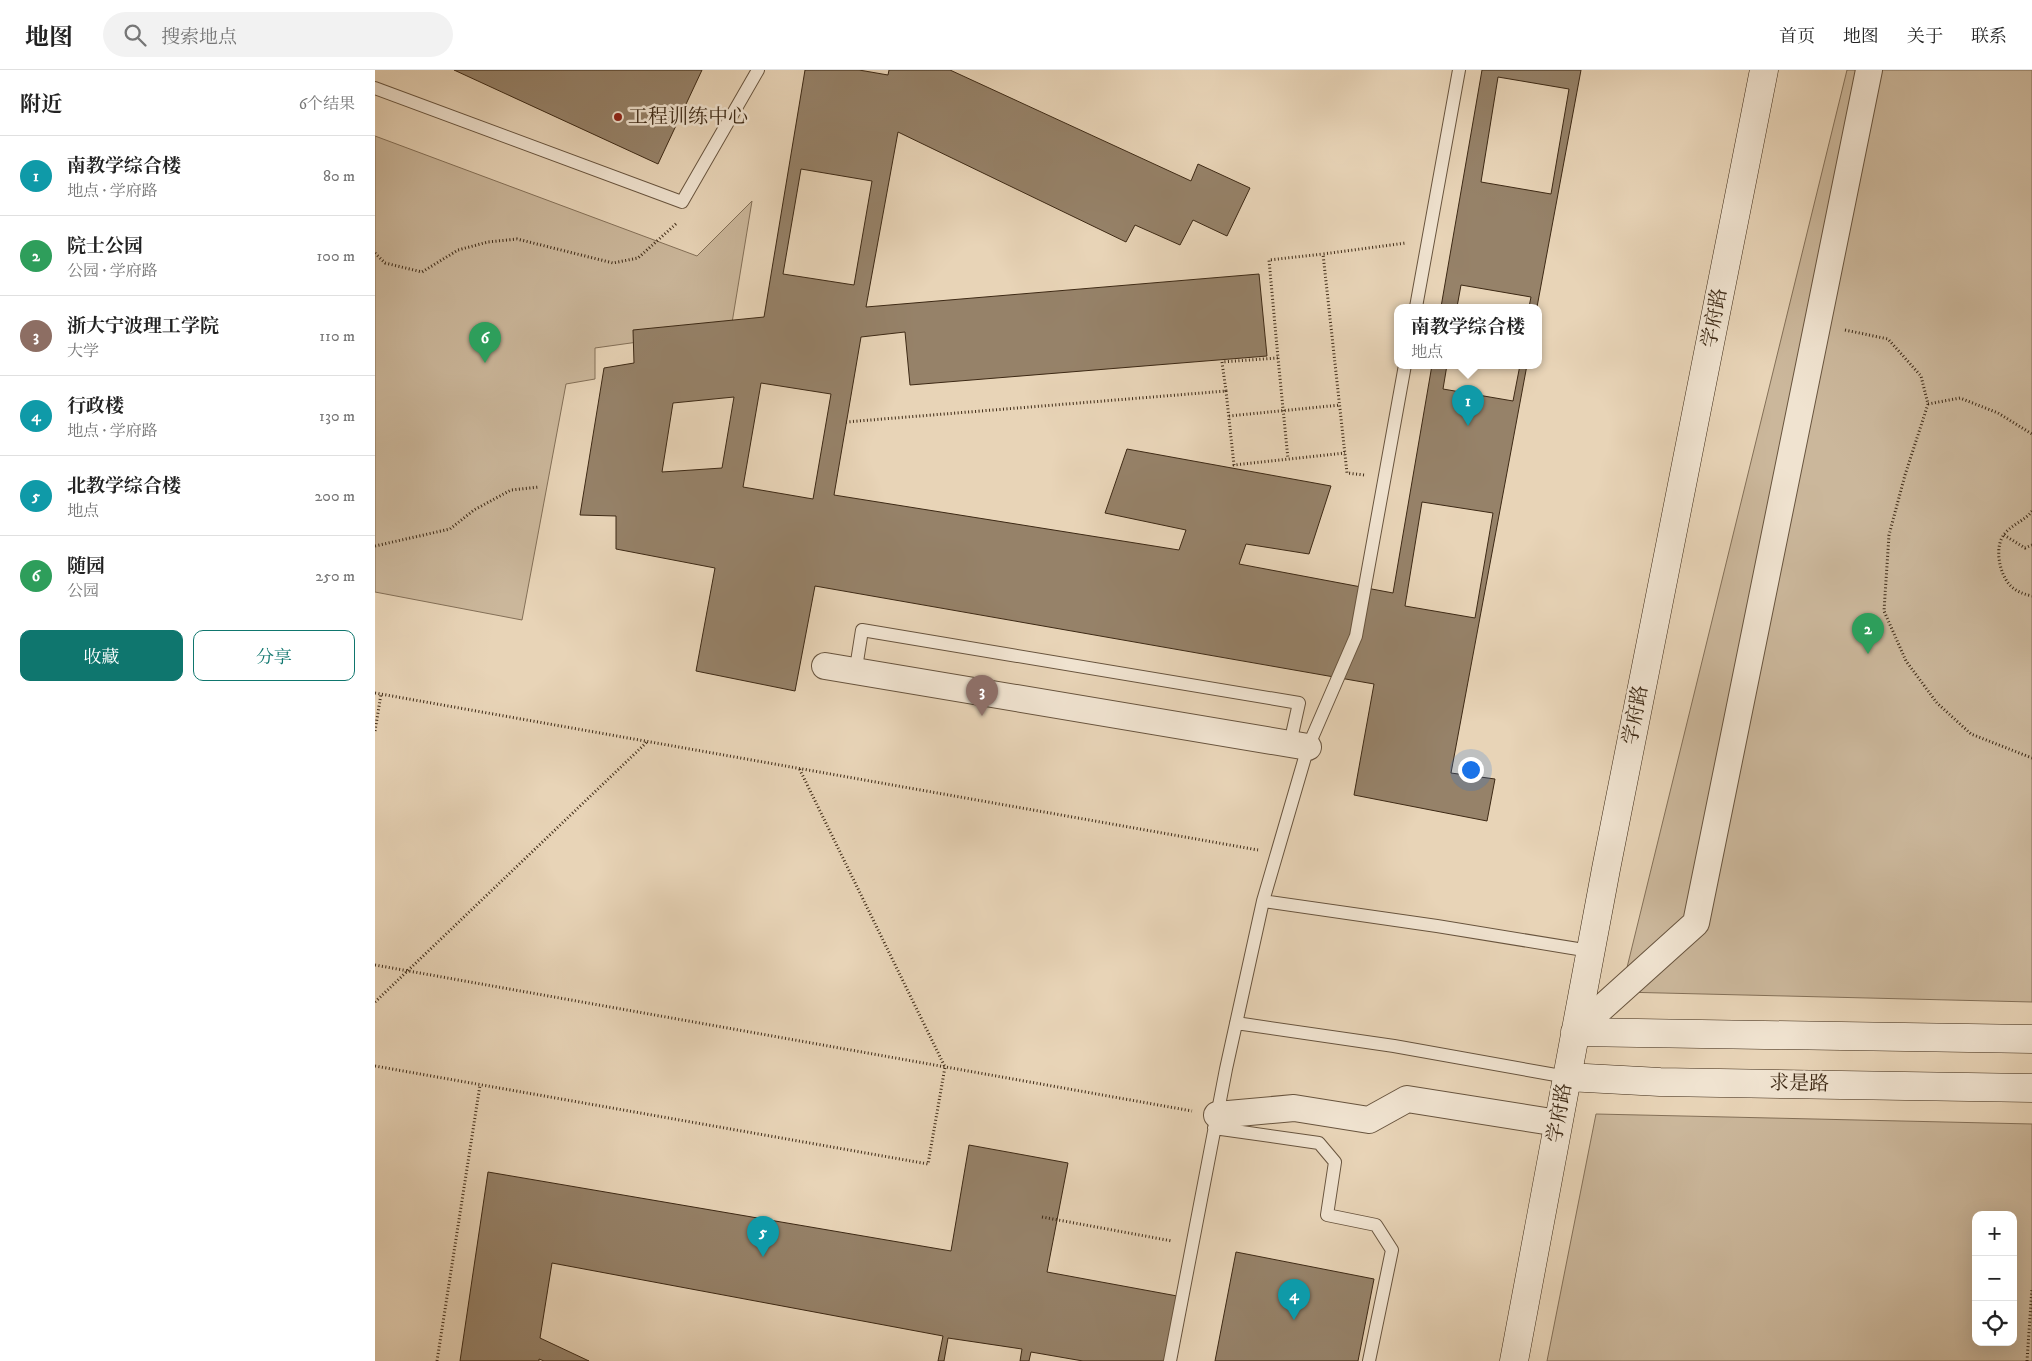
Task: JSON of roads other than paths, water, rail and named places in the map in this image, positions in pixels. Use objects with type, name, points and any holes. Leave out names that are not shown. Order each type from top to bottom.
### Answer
[{"type":"street","name":"学府路","points":[[1514,1361],[1590,951],[1764,70]]},
{"type":"street","points":[[1575,1032],[1696,924],[1869,70]]},
{"type":"street","points":[[825,666],[1300,743]]},
{"type":"street","points":[[1575,1032],[2032,1039]]},
{"type":"street","name":"求是路","points":[[1567,1077],[1660,1082],[2032,1088]]},
{"type":"street","points":[[1216,1121],[1294,1108],[1369,1120],[1407,1100],[1558,1124]]},
{"type":"lane","points":[[375,88],[683,202],[758,70]]},
{"type":"lane","points":[[1417,304],[1459,70]]},
{"type":"lane","points":[[1300,743],[1356,636],[1404,369]]},
{"type":"lane","points":[[1170,1361],[1236,1023],[1300,743],[1299,704],[862,630],[856,668],[1300,743]]},
{"type":"lane","points":[[1263,901],[1437,926],[1590,951]]},
{"type":"lane","points":[[1236,1023],[1394,1046],[1567,1077]]},
{"type":"lane","points":[[1216,1121],[1319,1143],[1335,1162],[1327,1215],[1375,1225],[1392,1250],[1369,1361]]},
{"type":"place","name":"工程训练中心","points":[[618,117]]},
{"type":"place","name":"随园","points":[[485,363]]},
{"type":"place","name":"南教学综合楼","points":[[1468,426]]},
{"type":"place","name":"院士公园","points":[[1868,654]]},
{"type":"place","name":"浙大宁波理工学院","points":[[982,716]]},
{"type":"place","name":"北教学综合楼","points":[[763,1257]]},
{"type":"place","name":"行政楼","points":[[1294,1320]]}]
